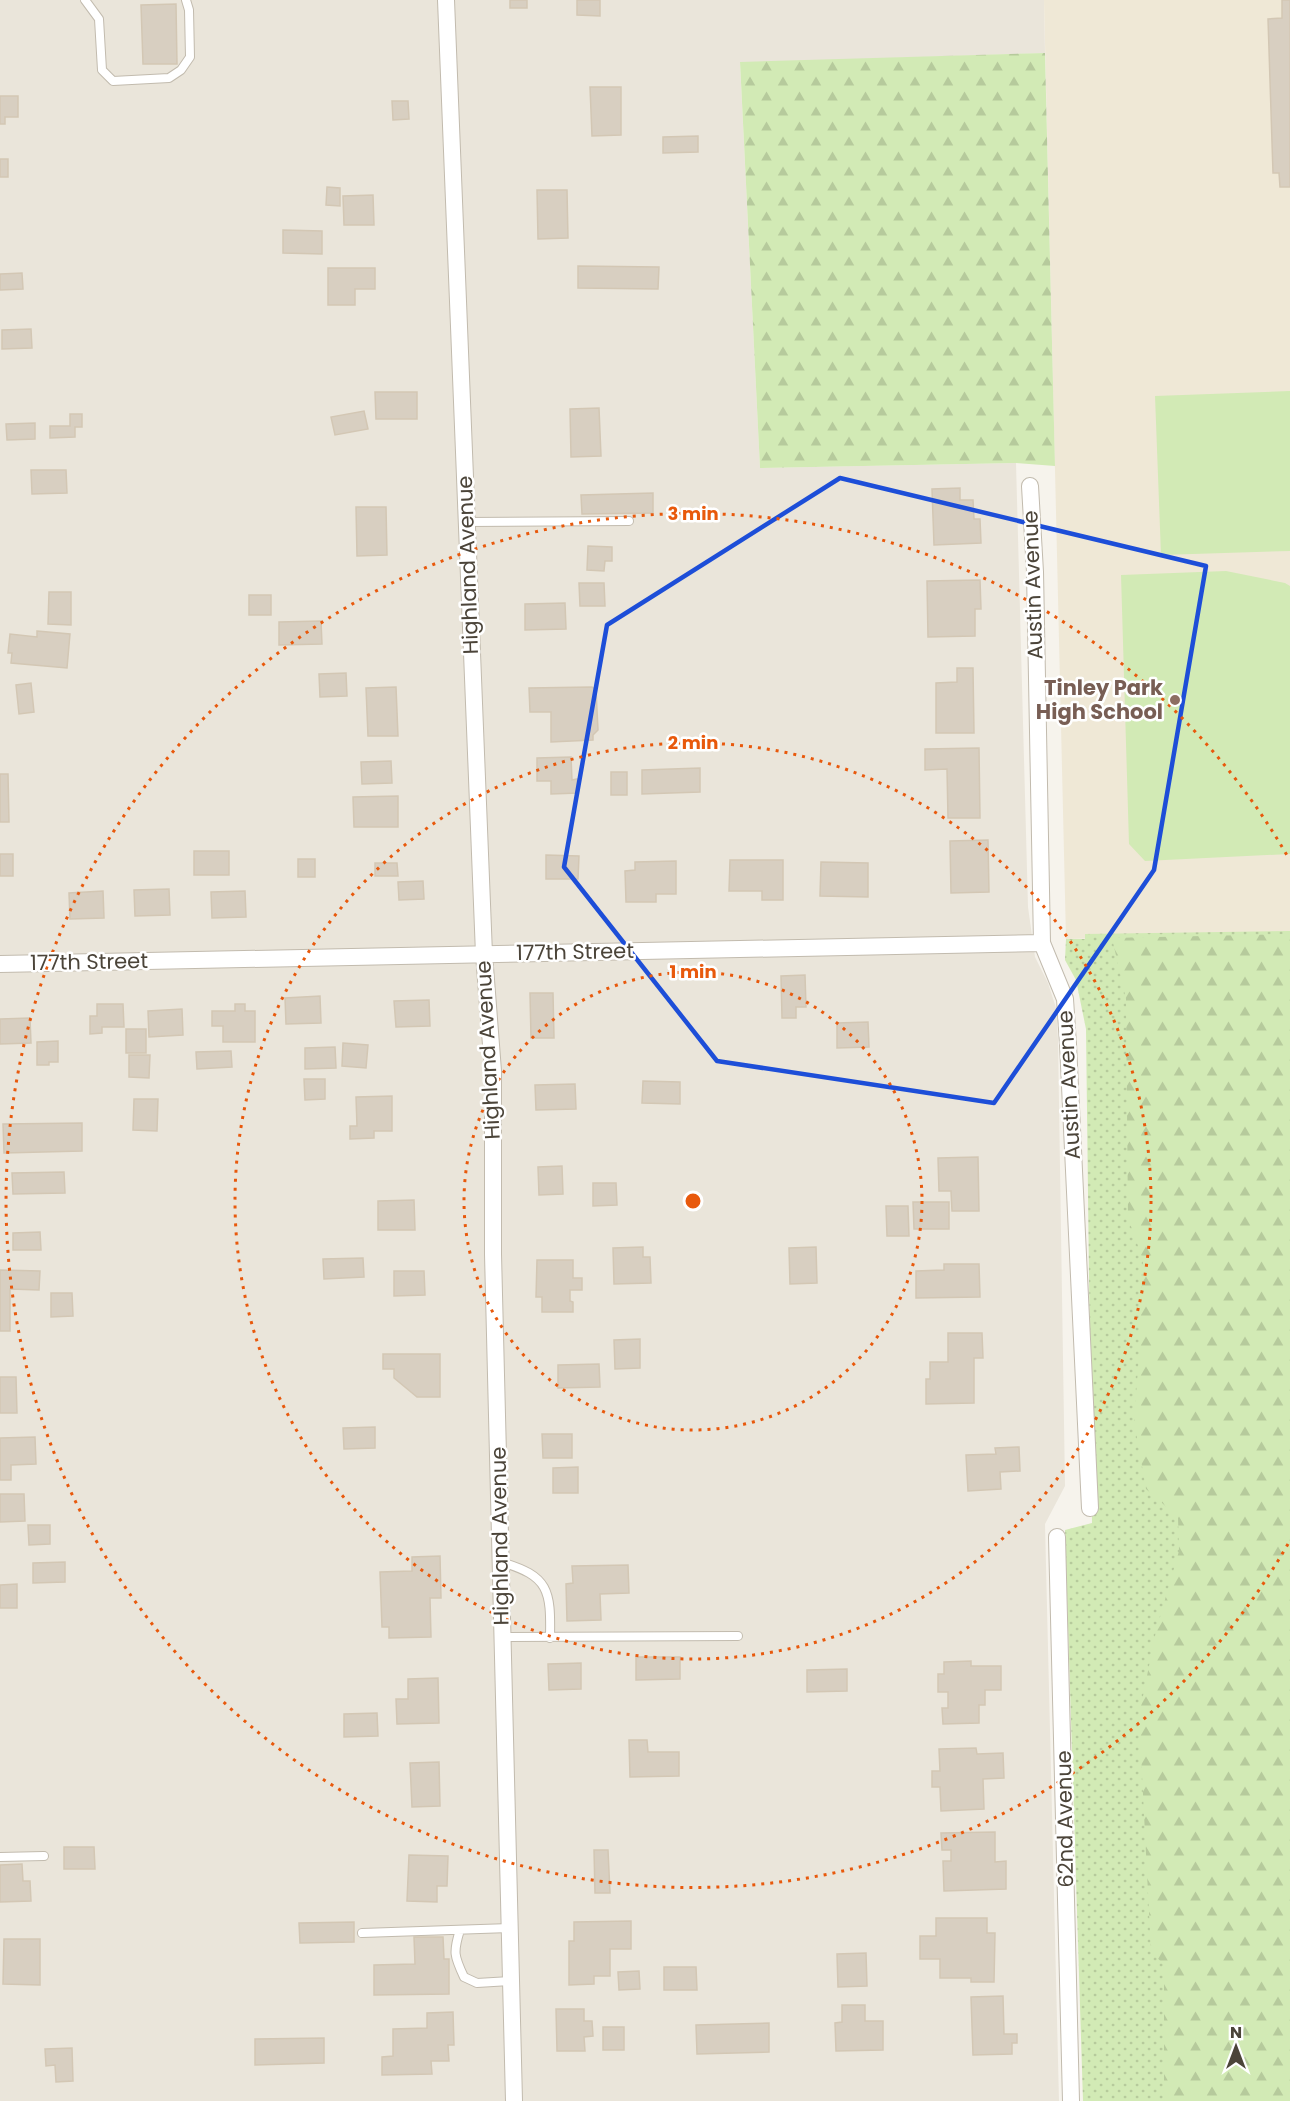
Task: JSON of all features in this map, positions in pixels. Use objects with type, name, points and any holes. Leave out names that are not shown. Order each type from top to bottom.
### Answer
[{"type":"street","name":"Highland Avenue","points":[[446,0],[484,954],[493,1071],[493,1254],[514,2101]]},
{"type":"street","name":"Austin Avenue","points":[[1030,486],[1035,572],[1042,943],[1065,999],[1090,1508]]},
{"type":"street","name":"177th Street","points":[[0,964],[1042,943]]},
{"type":"street","name":"62nd Avenue","points":[[1057,1537],[1071,2101]]},
{"type":"lane","points":[[86,0],[99,19],[102,70],[113,81],[169,78],[181,70],[190,57],[189,10],[186,0]]},
{"type":"lane","points":[[466,522],[629,521]]},
{"type":"lane","points":[[501,1562],[521,1568],[536,1576],[545,1588],[550,1607],[550,1638]]},
{"type":"lane","points":[[503,1637],[738,1636]]},
{"type":"lane","points":[[0,1857],[44,1856]]},
{"type":"lane","points":[[362,1933],[511,1928]]},
{"type":"lane","points":[[460,1930],[454,1949],[457,1963],[464,1977],[477,1983],[512,1981]]},
{"type":"highlighted area","points":[[840,478],[1206,566],[1154,870],[994,1103],[717,1061],[564,867],[607,625]]},
{"type":"shaded area","points":[[0,0],[1044,0],[1045,53],[740,63],[760,468],[1016,463],[1028,907],[1035,957],[1048,983],[1056,1008],[1058,1040],[1065,1486],[1045,1524],[1059,2101],[0,2101]]},
{"type":"shaded area","name":"Tinley Park High School","points":[[1044,0],[1290,0],[1290,934],[1066,939]]},
{"type":"green space","points":[[1045,53],[1055,466],[1016,463],[760,468],[740,62]]},
{"type":"green space","points":[[1290,391],[1290,551],[1161,555],[1155,396]]},
{"type":"green space","points":[[1226,571],[1290,586],[1290,854],[1145,861],[1129,844],[1121,575]]},
{"type":"green space","points":[[1290,931],[1290,2101],[1083,2101],[1065,1530],[1092,1523],[1086,1029],[1076,980],[1065,960],[1066,939],[1085,939],[1085,934]]},
{"type":"green space","points":[[1290,934],[1290,2101],[1164,2101],[1164,1965],[1151,1951],[1139,1716],[1156,1631],[1179,1551],[1178,1517],[1146,1489],[1134,1421],[1143,1260],[1128,1218],[1126,999],[1112,938]]},
{"type":"building","points":[[510,0],[527,0],[527,8],[510,8]]},
{"type":"building","points":[[577,0],[600,0],[600,16],[577,15]]},
{"type":"building","points":[[1282,0],[1290,0],[1290,187],[1280,187],[1279,173],[1273,173],[1268,19],[1282,18]]},
{"type":"building","points":[[176,4],[177,64],[143,64],[141,5]]},
{"type":"building","points":[[590,87],[621,87],[621,135],[592,136]]},
{"type":"building","points":[[0,96],[18,96],[18,117],[5,117],[5,124],[0,124]]},
{"type":"building","points":[[392,101],[408,101],[409,119],[393,120]]},
{"type":"building","points":[[698,136],[698,152],[663,153],[663,137]]},
{"type":"building","points":[[0,159],[8,159],[8,177],[0,177]]},
{"type":"building","points":[[327,187],[340,188],[340,206],[326,205]]},
{"type":"building","points":[[537,190],[567,190],[568,238],[538,239]]},
{"type":"building","points":[[373,195],[374,225],[344,225],[343,196]]},
{"type":"building","points":[[283,230],[322,231],[322,254],[283,253]]},
{"type":"building","points":[[578,266],[659,267],[658,289],[578,288]]},
{"type":"building","points":[[328,268],[375,268],[375,289],[355,289],[355,305],[328,305]]},
{"type":"building","points":[[22,273],[23,289],[0,290],[0,274]]},
{"type":"building","points":[[31,329],[32,348],[2,349],[2,330]]},
{"type":"building","points":[[375,392],[417,392],[417,419],[376,419]]},
{"type":"building","points":[[599,408],[601,456],[571,457],[570,409]]},
{"type":"building","points":[[364,411],[368,429],[335,435],[331,417]]},
{"type":"building","points":[[70,414],[82,414],[82,427],[75,427],[75,437],[50,438],[50,426],[70,426]]},
{"type":"building","points":[[35,423],[35,439],[7,440],[6,424]]},
{"type":"building","points":[[31,470],[66,470],[67,493],[32,494]]},
{"type":"building","points":[[960,488],[960,500],[973,500],[974,519],[980,519],[981,543],[934,545],[932,489]]},
{"type":"building","points":[[653,493],[653,513],[582,514],[581,495]]},
{"type":"building","points":[[356,507],[386,507],[387,555],[357,556]]},
{"type":"building","points":[[588,546],[612,547],[612,561],[605,561],[604,571],[587,570]]},
{"type":"building","points":[[980,580],[981,609],[975,609],[975,636],[928,637],[927,581]]},
{"type":"building","points":[[579,583],[604,583],[605,606],[580,606]]},
{"type":"building","points":[[49,592],[71,592],[71,625],[48,624]]},
{"type":"building","points":[[249,595],[271,595],[271,615],[249,615]]},
{"type":"building","points":[[565,603],[566,629],[525,630],[525,604]]},
{"type":"building","points":[[321,621],[322,644],[279,645],[279,622]]},
{"type":"building","points":[[37,631],[70,634],[67,668],[11,663],[12,653],[8,653],[10,634],[37,637]]},
{"type":"building","points":[[957,668],[973,668],[974,733],[936,733],[936,683],[957,682]]},
{"type":"building","points":[[346,673],[347,696],[320,697],[319,674]]},
{"type":"building","points":[[31,683],[34,712],[19,714],[16,685]]},
{"type":"building","points":[[396,687],[398,736],[368,736],[366,688]]},
{"type":"building","points":[[592,687],[596,690],[598,730],[593,735],[593,740],[551,742],[551,712],[530,712],[529,688]]},
{"type":"building","points":[[979,748],[980,818],[948,818],[947,769],[925,770],[925,749]]},
{"type":"building","points":[[571,757],[572,780],[577,779],[578,793],[551,794],[551,781],[537,781],[537,758]]},
{"type":"building","points":[[391,761],[392,783],[362,784],[361,762]]},
{"type":"building","points":[[700,768],[700,792],[642,794],[642,770]]},
{"type":"building","points":[[611,772],[627,772],[627,795],[611,795]]},
{"type":"building","points":[[0,774],[8,774],[9,822],[0,822]]},
{"type":"building","points":[[398,796],[398,827],[354,827],[353,797]]},
{"type":"building","points":[[988,840],[989,892],[951,893],[950,841]]},
{"type":"building","points":[[194,851],[229,851],[229,875],[194,875]]},
{"type":"building","points":[[0,854],[13,854],[13,876],[0,876]]},
{"type":"building","points":[[546,855],[579,856],[578,879],[546,879]]},
{"type":"building","points":[[298,859],[315,859],[315,877],[298,877]]},
{"type":"building","points":[[730,860],[783,860],[783,900],[762,900],[762,891],[729,891]]},
{"type":"building","points":[[676,861],[676,894],[656,894],[656,902],[626,902],[625,871],[635,870],[635,862]]},
{"type":"building","points":[[821,862],[868,863],[868,897],[820,896]]},
{"type":"building","points":[[375,863],[397,863],[398,876],[375,876]]},
{"type":"building","points":[[423,881],[424,899],[399,900],[398,882]]},
{"type":"building","points":[[169,889],[170,915],[135,916],[134,890]]},
{"type":"building","points":[[103,891],[104,918],[70,919],[69,893]]},
{"type":"building","points":[[245,891],[246,917],[212,918],[211,892]]},
{"type":"building","points":[[805,975],[806,1007],[796,1007],[796,1018],[782,1018],[781,976]]},
{"type":"building","points":[[530,993],[553,993],[554,1038],[531,1038]]},
{"type":"building","points":[[320,996],[321,1023],[286,1024],[285,998]]},
{"type":"building","points":[[429,1000],[430,1026],[396,1027],[394,1001]]},
{"type":"building","points":[[97,1004],[123,1004],[124,1027],[102,1027],[102,1033],[90,1034],[90,1016],[97,1016]]},
{"type":"building","points":[[235,1004],[245,1004],[245,1011],[255,1011],[255,1042],[223,1042],[223,1026],[212,1026],[212,1011],[235,1011]]},
{"type":"building","points":[[182,1009],[183,1035],[149,1037],[148,1011]]},
{"type":"building","points":[[30,1018],[31,1043],[0,1044],[0,1019]]},
{"type":"building","points":[[868,1022],[869,1047],[837,1048],[837,1023]]},
{"type":"building","points":[[126,1029],[146,1029],[146,1053],[126,1053]]},
{"type":"building","points":[[58,1041],[58,1062],[37,1065],[37,1042]]},
{"type":"building","points":[[343,1043],[368,1045],[366,1068],[342,1066]]},
{"type":"building","points":[[335,1047],[336,1068],[305,1069],[305,1048]]},
{"type":"building","points":[[231,1051],[232,1067],[197,1069],[196,1052]]},
{"type":"building","points":[[129,1055],[150,1055],[149,1078],[129,1077]]},
{"type":"building","points":[[304,1079],[325,1079],[325,1099],[305,1100]]},
{"type":"building","points":[[643,1081],[680,1082],[680,1104],[642,1103]]},
{"type":"building","points":[[575,1084],[576,1109],[536,1110],[535,1085]]},
{"type":"building","points":[[392,1096],[392,1131],[374,1131],[374,1138],[350,1139],[350,1126],[357,1126],[356,1097]]},
{"type":"building","points":[[134,1099],[158,1099],[157,1131],[133,1130]]},
{"type":"building","points":[[82,1123],[82,1151],[4,1153],[3,1124]]},
{"type":"building","points":[[978,1157],[979,1211],[952,1211],[951,1191],[939,1191],[938,1158]]},
{"type":"building","points":[[562,1166],[563,1194],[539,1195],[538,1167]]},
{"type":"building","points":[[64,1172],[65,1193],[13,1194],[12,1173]]},
{"type":"building","points":[[593,1183],[616,1183],[617,1205],[593,1206]]},
{"type":"building","points":[[414,1200],[415,1230],[378,1230],[378,1201]]},
{"type":"building","points":[[913,1202],[949,1202],[949,1229],[914,1229]]},
{"type":"building","points":[[886,1206],[908,1206],[909,1236],[887,1236]]},
{"type":"building","points":[[40,1232],[41,1250],[13,1250],[13,1233]]},
{"type":"building","points":[[643,1247],[643,1257],[650,1257],[651,1283],[614,1284],[613,1248]]},
{"type":"building","points":[[816,1247],[817,1283],[790,1284],[789,1248]]},
{"type":"building","points":[[363,1258],[364,1277],[324,1279],[323,1259]]},
{"type":"building","points":[[537,1260],[573,1260],[573,1278],[582,1278],[582,1290],[570,1290],[573,1312],[542,1312],[542,1297],[536,1297]]},
{"type":"building","points":[[944,1264],[979,1264],[980,1297],[916,1298],[916,1271],[944,1270]]},
{"type":"building","points":[[0,1270],[40,1271],[39,1290],[10,1289],[10,1331],[0,1331]]},
{"type":"building","points":[[394,1271],[424,1271],[425,1295],[394,1296]]},
{"type":"building","points":[[51,1293],[72,1293],[73,1316],[51,1317]]},
{"type":"building","points":[[948,1333],[982,1333],[983,1358],[974,1358],[974,1403],[926,1404],[926,1379],[930,1379],[930,1362],[948,1362]]},
{"type":"building","points":[[640,1339],[640,1368],[615,1369],[614,1340]]},
{"type":"building","points":[[383,1354],[440,1354],[440,1397],[417,1397],[394,1378],[394,1369],[383,1369]]},
{"type":"building","points":[[599,1364],[600,1387],[558,1388],[558,1365]]},
{"type":"building","points":[[0,1377],[16,1377],[17,1413],[0,1413]]},
{"type":"building","points":[[375,1427],[375,1448],[344,1449],[343,1428]]},
{"type":"building","points":[[542,1434],[572,1434],[572,1458],[543,1458]]},
{"type":"building","points":[[35,1437],[36,1464],[11,1465],[11,1480],[0,1480],[0,1438]]},
{"type":"building","points":[[1019,1447],[1020,1471],[1000,1472],[1001,1489],[968,1491],[966,1455],[996,1454],[995,1448]]},
{"type":"building","points":[[578,1467],[578,1493],[553,1493],[553,1468]]},
{"type":"building","points":[[0,1494],[24,1494],[25,1521],[0,1522]]},
{"type":"building","points":[[28,1525],[50,1525],[50,1544],[29,1545]]},
{"type":"building","points":[[440,1556],[441,1598],[430,1598],[431,1637],[389,1638],[389,1627],[382,1627],[380,1572],[412,1571],[412,1557]]},
{"type":"building","points":[[65,1562],[65,1582],[33,1583],[33,1563]]},
{"type":"building","points":[[628,1565],[629,1593],[600,1594],[601,1620],[567,1621],[566,1584],[573,1583],[572,1566]]},
{"type":"building","points":[[17,1584],[17,1608],[0,1608],[0,1585]]},
{"type":"building","points":[[636,1657],[680,1657],[680,1679],[636,1680]]},
{"type":"building","points":[[971,1661],[971,1666],[1001,1666],[1001,1690],[985,1690],[985,1705],[979,1705],[979,1723],[943,1724],[942,1708],[948,1708],[948,1692],[938,1692],[938,1674],[944,1674],[944,1662]]},
{"type":"building","points":[[581,1663],[581,1689],[549,1690],[548,1664]]},
{"type":"building","points":[[847,1669],[847,1691],[807,1692],[807,1670]]},
{"type":"building","points":[[438,1678],[439,1723],[397,1724],[396,1699],[408,1699],[408,1679]]},
{"type":"building","points":[[377,1713],[378,1736],[344,1737],[344,1714]]},
{"type":"building","points":[[629,1740],[647,1740],[648,1752],[679,1752],[679,1776],[630,1777]]},
{"type":"building","points":[[976,1748],[977,1754],[1003,1753],[1004,1778],[983,1779],[984,1809],[941,1811],[940,1787],[932,1787],[932,1771],[940,1771],[939,1749]]},
{"type":"building","points":[[439,1762],[440,1806],[412,1807],[410,1763]]},
{"type":"building","points":[[995,1832],[995,1862],[1006,1861],[1006,1889],[944,1891],[943,1861],[951,1861],[951,1850],[942,1850],[941,1833]]},
{"type":"building","points":[[64,1847],[94,1847],[95,1869],[64,1869]]},
{"type":"building","points":[[594,1850],[608,1850],[610,1893],[595,1893]]},
{"type":"building","points":[[409,1855],[448,1856],[447,1886],[437,1886],[437,1902],[407,1901]]},
{"type":"building","points":[[22,1864],[23,1881],[30,1881],[31,1901],[0,1902],[0,1865]]},
{"type":"building","points":[[936,1918],[987,1918],[987,1933],[995,1933],[994,1982],[971,1982],[971,1978],[940,1978],[940,1959],[920,1959],[920,1936],[936,1936]]},
{"type":"building","points":[[631,1921],[631,1949],[610,1949],[610,1976],[594,1976],[594,1984],[569,1985],[569,1941],[574,1941],[574,1922]]},
{"type":"building","points":[[354,1922],[354,1942],[300,1943],[299,1923]]},
{"type":"building","points":[[414,1937],[443,1937],[444,1959],[449,1959],[449,1994],[374,1995],[374,1965],[415,1964]]},
{"type":"building","points":[[4,1939],[40,1939],[40,1985],[3,1984]]},
{"type":"building","points":[[866,1953],[867,1986],[838,1987],[837,1954]]},
{"type":"building","points":[[664,1967],[696,1967],[697,1990],[664,1990]]},
{"type":"building","points":[[639,1971],[640,1989],[619,1990],[618,1972]]},
{"type":"building","points":[[1003,1996],[1004,2034],[1017,2034],[1017,2043],[1012,2043],[1012,2054],[973,2055],[971,1997]]},
{"type":"building","points":[[842,2005],[865,2005],[865,2021],[883,2021],[883,2050],[836,2051],[835,2023],[842,2022]]},
{"type":"building","points":[[556,2009],[584,2009],[584,2021],[592,2021],[593,2036],[584,2037],[585,2051],[557,2051]]},
{"type":"building","points":[[453,2012],[454,2045],[448,2045],[449,2061],[431,2061],[432,2074],[382,2075],[382,2057],[393,2056],[393,2029],[427,2028],[427,2013]]},
{"type":"building","points":[[769,2023],[769,2052],[697,2054],[696,2025]]},
{"type":"building","points":[[603,2027],[624,2027],[624,2050],[603,2050]]},
{"type":"building","points":[[324,2038],[324,2063],[255,2065],[255,2039]]},
{"type":"building","points":[[72,2048],[73,2081],[56,2082],[55,2065],[46,2066],[45,2049]]},
{"type":"place","name":"Tinley Park High School","points":[[1175,700]]}]
